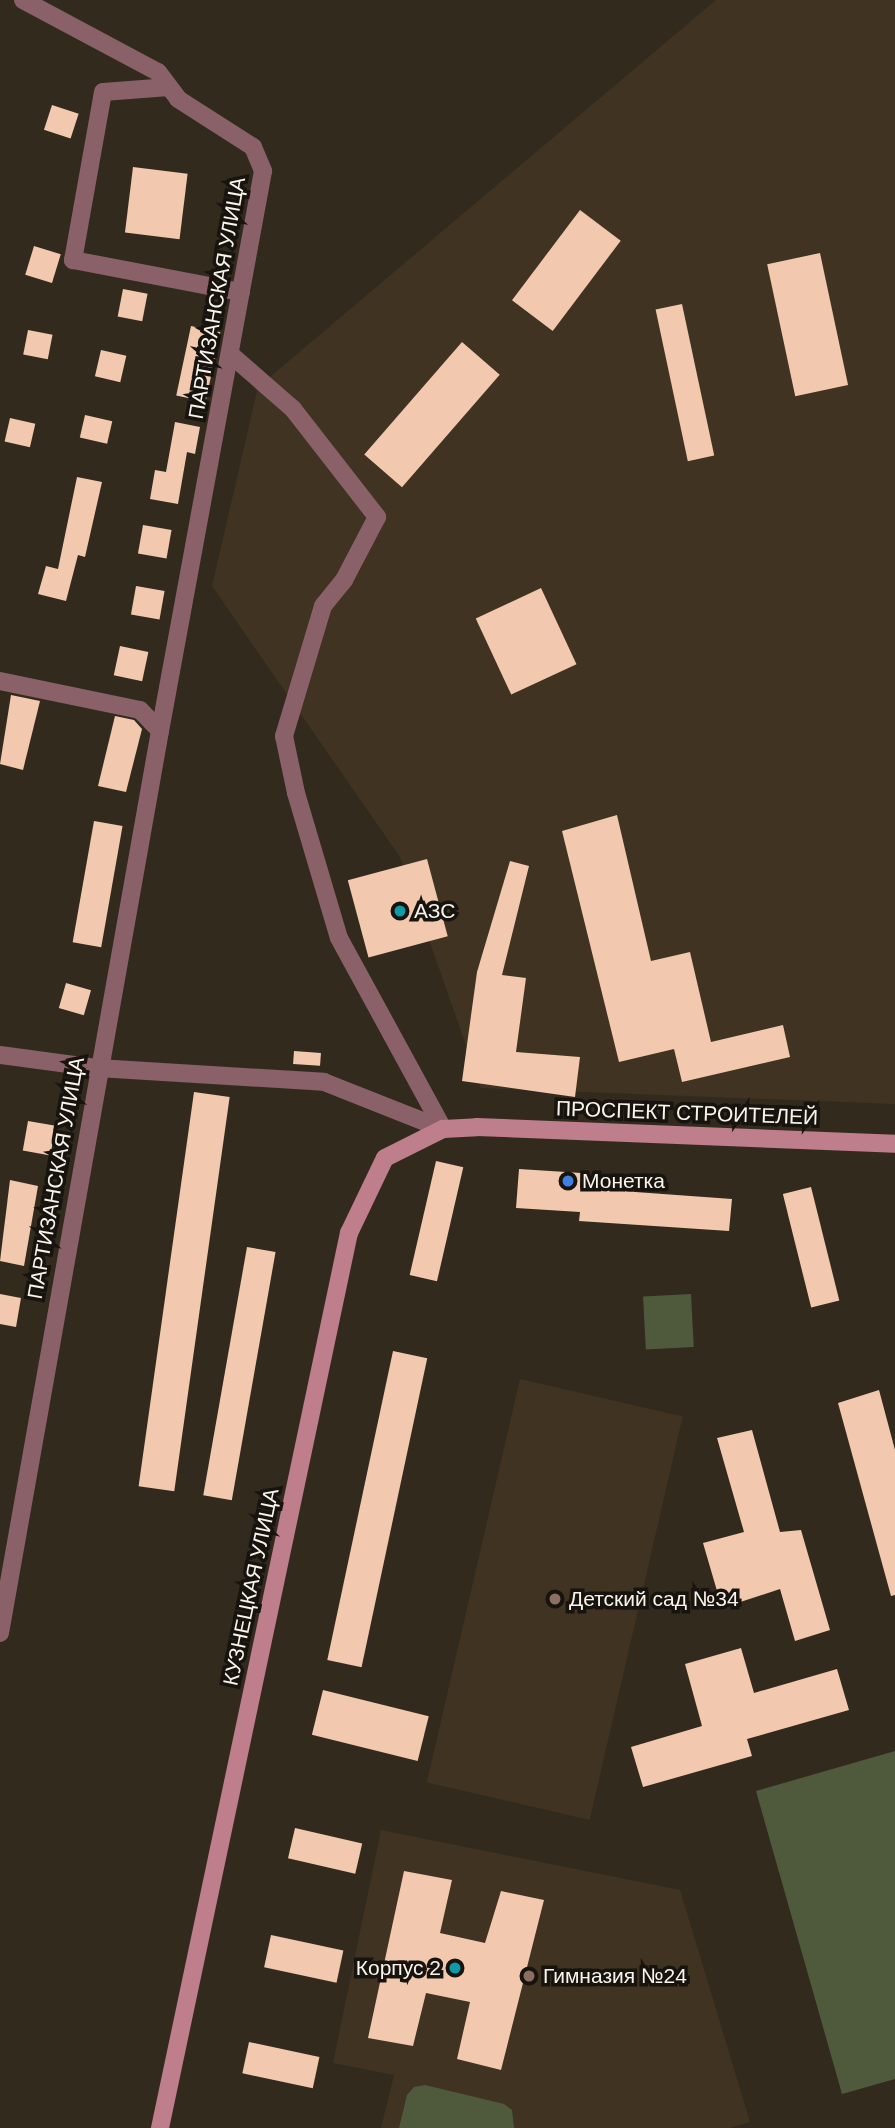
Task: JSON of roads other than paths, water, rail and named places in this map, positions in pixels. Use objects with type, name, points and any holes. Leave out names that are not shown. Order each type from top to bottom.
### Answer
[{"type":"main road","name":"КУЗНЕЦКАЯ УЛИЦА","points":[[160,2128],[349,1233],[385,1158],[443,1129],[477,1127]]},
{"type":"main road","name":"ПРОСПЕКТ СТРОИТЕЛЕЙ","points":[[477,1127],[895,1144]]},
{"type":"street","name":"ПАРТИЗАНСКАЯ УЛИЦА","points":[[0,1633],[98,1068],[263,171],[253,147],[178,99],[158,72],[23,0]]},
{"type":"street","points":[[169,87],[103,92],[74,260],[241,292]]},
{"type":"street","points":[[230,354],[293,409],[377,517],[344,580],[323,606],[284,736],[296,793],[339,938],[443,1129]]},
{"type":"street","points":[[0,681],[141,710],[160,731]]},
{"type":"street","points":[[0,1055],[98,1068],[324,1082],[443,1129]]},
{"type":"place","name":"АЗС","points":[[400,911]]},
{"type":"place","name":"Монетка","points":[[568,1181]]},
{"type":"place","name":"Детский сад №34","points":[[555,1599]]},
{"type":"place","name":"Корпус 2","points":[[455,1968]]},
{"type":"place","name":"Гимназия №24","points":[[529,1976]]}]
